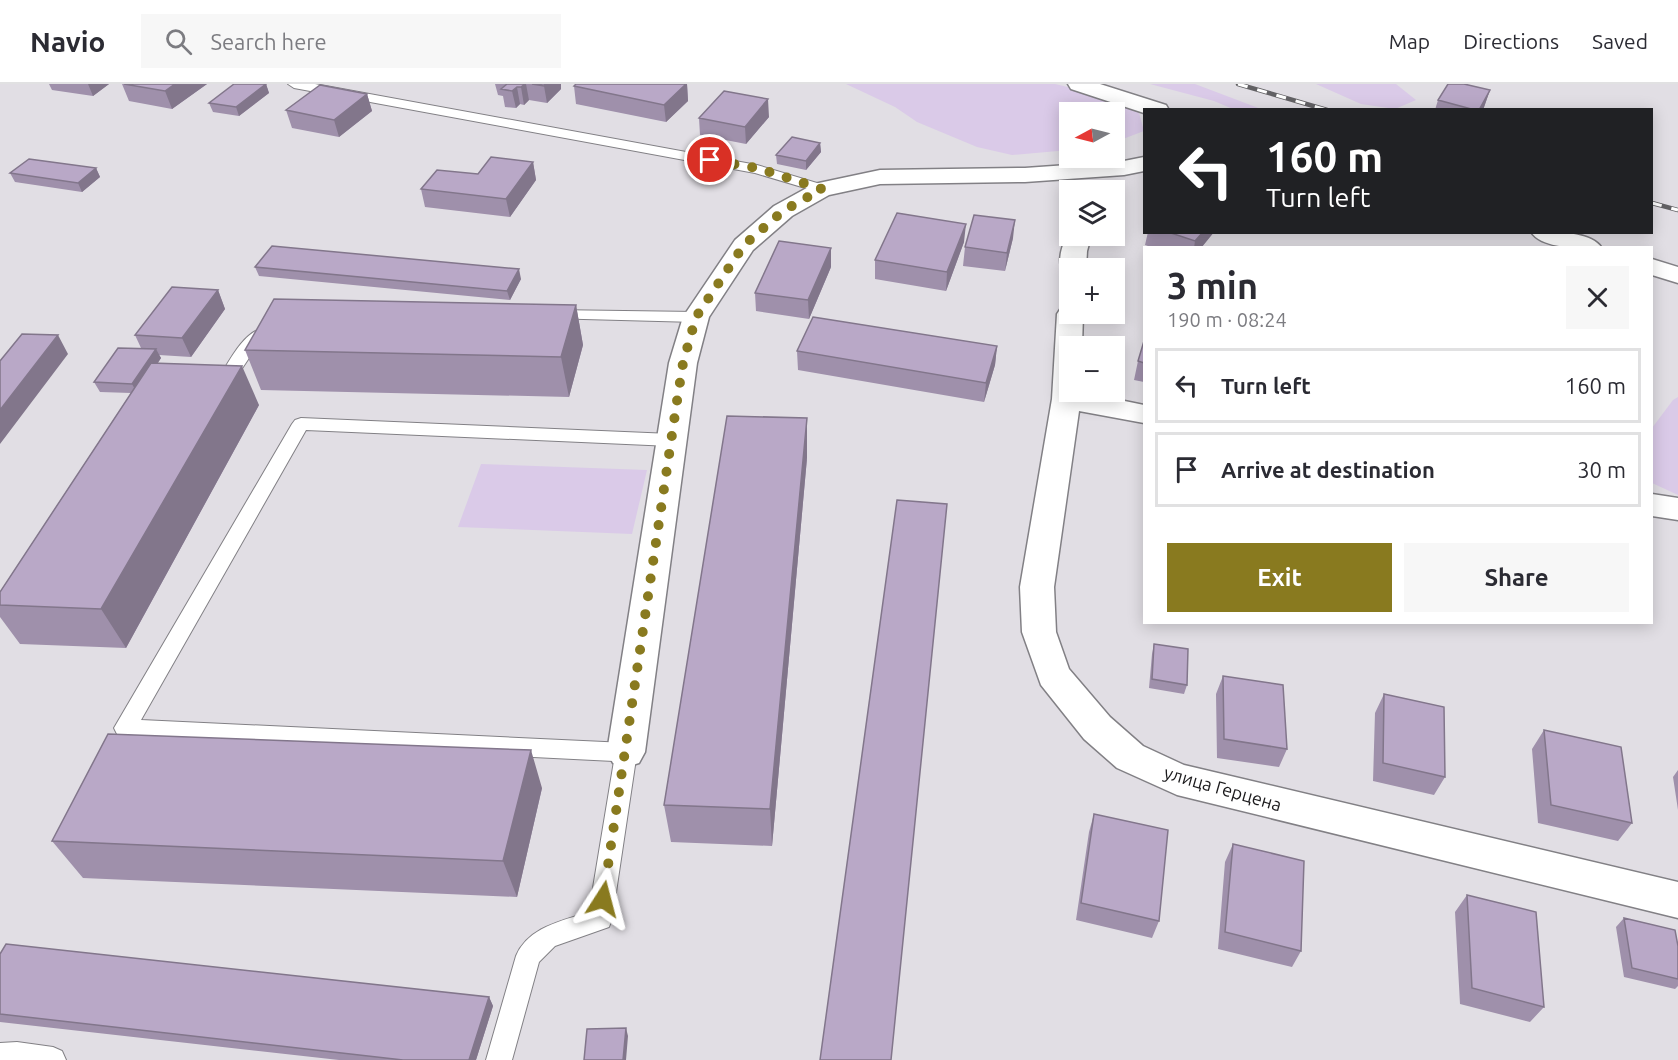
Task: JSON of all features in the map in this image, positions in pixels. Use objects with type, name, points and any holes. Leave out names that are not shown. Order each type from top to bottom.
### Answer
[{"type":"street","points":[[1079,84],[1152,108]]},
{"type":"street","points":[[626,752],[683,363],[696,317],[744,245],[783,211],[822,189],[880,177],[1025,175],[1134,166]]},
{"type":"street","points":[[1116,180],[1134,166]]},
{"type":"street","points":[[1549,234],[1584,246]]},
{"type":"street","points":[[1653,267],[1678,275]]},
{"type":"street","name":"улица Герцена","points":[[1066,402],[1037,587],[1039,632],[1054,675],[1096,728],[1130,757],[1177,779],[1678,900]]},
{"type":"street","points":[[1082,402],[1143,414]]},
{"type":"street","points":[[1653,505],[1678,509]]},
{"type":"lane","points":[[294,84],[757,168],[822,189]]},
{"type":"lane","points":[[531,315],[696,317]]},
{"type":"lane","points":[[225,381],[251,343],[273,325]]},
{"type":"lane","points":[[499,1060],[528,956],[547,938],[600,920],[626,752],[125,728],[301,424],[671,440]]},
{"type":"lane","points":[[0,1056],[17,1055],[53,1060]]},
{"type":"shaded area","points":[[846,84],[1055,84],[1114,98],[1121,102],[1059,102],[1059,151],[1012,155],[977,147],[917,122],[895,107]]},
{"type":"shaded area","points":[[1150,84],[1195,84],[1258,108],[1231,108],[1214,101]]},
{"type":"shaded area","points":[[1316,84],[1396,84],[1416,100],[1397,108],[1361,104]]},
{"type":"shaded area","points":[[1125,105],[1139,113],[1143,131],[1125,138]]},
{"type":"shaded area","points":[[1678,397],[1678,495],[1653,483],[1653,427],[1673,400]]},
{"type":"shaded area","points":[[481,464],[647,470],[632,534],[458,527]]},
{"type":"building","points":[[124,84],[175,84],[165,91]]},
{"type":"building","points":[[234,84],[266,84],[236,107],[209,103]]},
{"type":"building","points":[[507,84],[525,84],[512,91],[501,89]]},
{"type":"building","points":[[576,84],[686,84],[664,105],[574,86]]},
{"type":"building","points":[[1448,84],[1464,84],[1490,90],[1480,108],[1468,108],[1438,100]]},
{"type":"building","points":[[320,85],[367,94],[334,120],[286,110]]},
{"type":"building","points":[[724,91],[768,99],[745,127],[699,118]]},
{"type":"building","points":[[792,137],[820,143],[806,161],[776,155]]},
{"type":"building","points":[[491,157],[533,162],[506,199],[421,189],[437,170],[478,174]]},
{"type":"building","points":[[29,159],[96,168],[78,183],[10,173]]},
{"type":"building","points":[[897,213],[966,224],[947,272],[875,260]]},
{"type":"building","points":[[974,215],[1015,220],[1007,253],[965,247]]},
{"type":"building","points":[[1174,234],[1201,234],[1195,241]]},
{"type":"building","points":[[779,241],[831,248],[808,300],[755,293]]},
{"type":"building","points":[[272,246],[519,269],[507,291],[255,267]]},
{"type":"building","points":[[172,287],[218,290],[182,338],[135,335]]},
{"type":"building","points":[[274,299],[576,305],[561,357],[245,350]]},
{"type":"building","points":[[813,317],[997,346],[986,383],[797,351]]},
{"type":"building","points":[[22,334],[58,335],[0,410],[0,361]]},
{"type":"building","points":[[1143,344],[1143,363],[1138,361]]},
{"type":"building","points":[[118,348],[156,349],[132,384],[94,382]]},
{"type":"building","points":[[151,363],[242,366],[101,609],[0,605],[0,592]]},
{"type":"building","points":[[727,416],[807,418],[770,809],[664,805]]},
{"type":"building","points":[[897,500],[947,504],[891,1060],[820,1060]]},
{"type":"building","points":[[1154,644],[1188,649],[1187,685],[1152,679]]},
{"type":"building","points":[[1223,676],[1283,685],[1287,749],[1224,739]]},
{"type":"building","points":[[1384,694],[1444,707],[1445,777],[1383,763]]},
{"type":"building","points":[[1544,730],[1621,747],[1632,823],[1551,805]]},
{"type":"building","points":[[108,734],[531,750],[503,861],[52,841]]},
{"type":"building","points":[[1094,814],[1168,830],[1159,921],[1081,903]]},
{"type":"building","points":[[1233,844],[1304,861],[1301,951],[1225,932]]},
{"type":"building","points":[[1467,895],[1536,912],[1544,1007],[1472,988]]},
{"type":"building","points":[[1624,918],[1675,930],[1678,946],[1678,979],[1632,968]]},
{"type":"building","points":[[6,944],[489,997],[469,1060],[403,1060],[0,1014],[0,954]]},
{"type":"building","points":[[626,1028],[623,1060],[584,1060],[587,1029]]},
{"type":"railway","points":[[1238,84],[1320,108]]},
{"type":"railway","points":[[1653,203],[1678,210]]},
{"type":"route","points":[[603,899],[683,363],[696,317],[744,245],[783,211],[822,189],[757,168],[710,160]]}]
